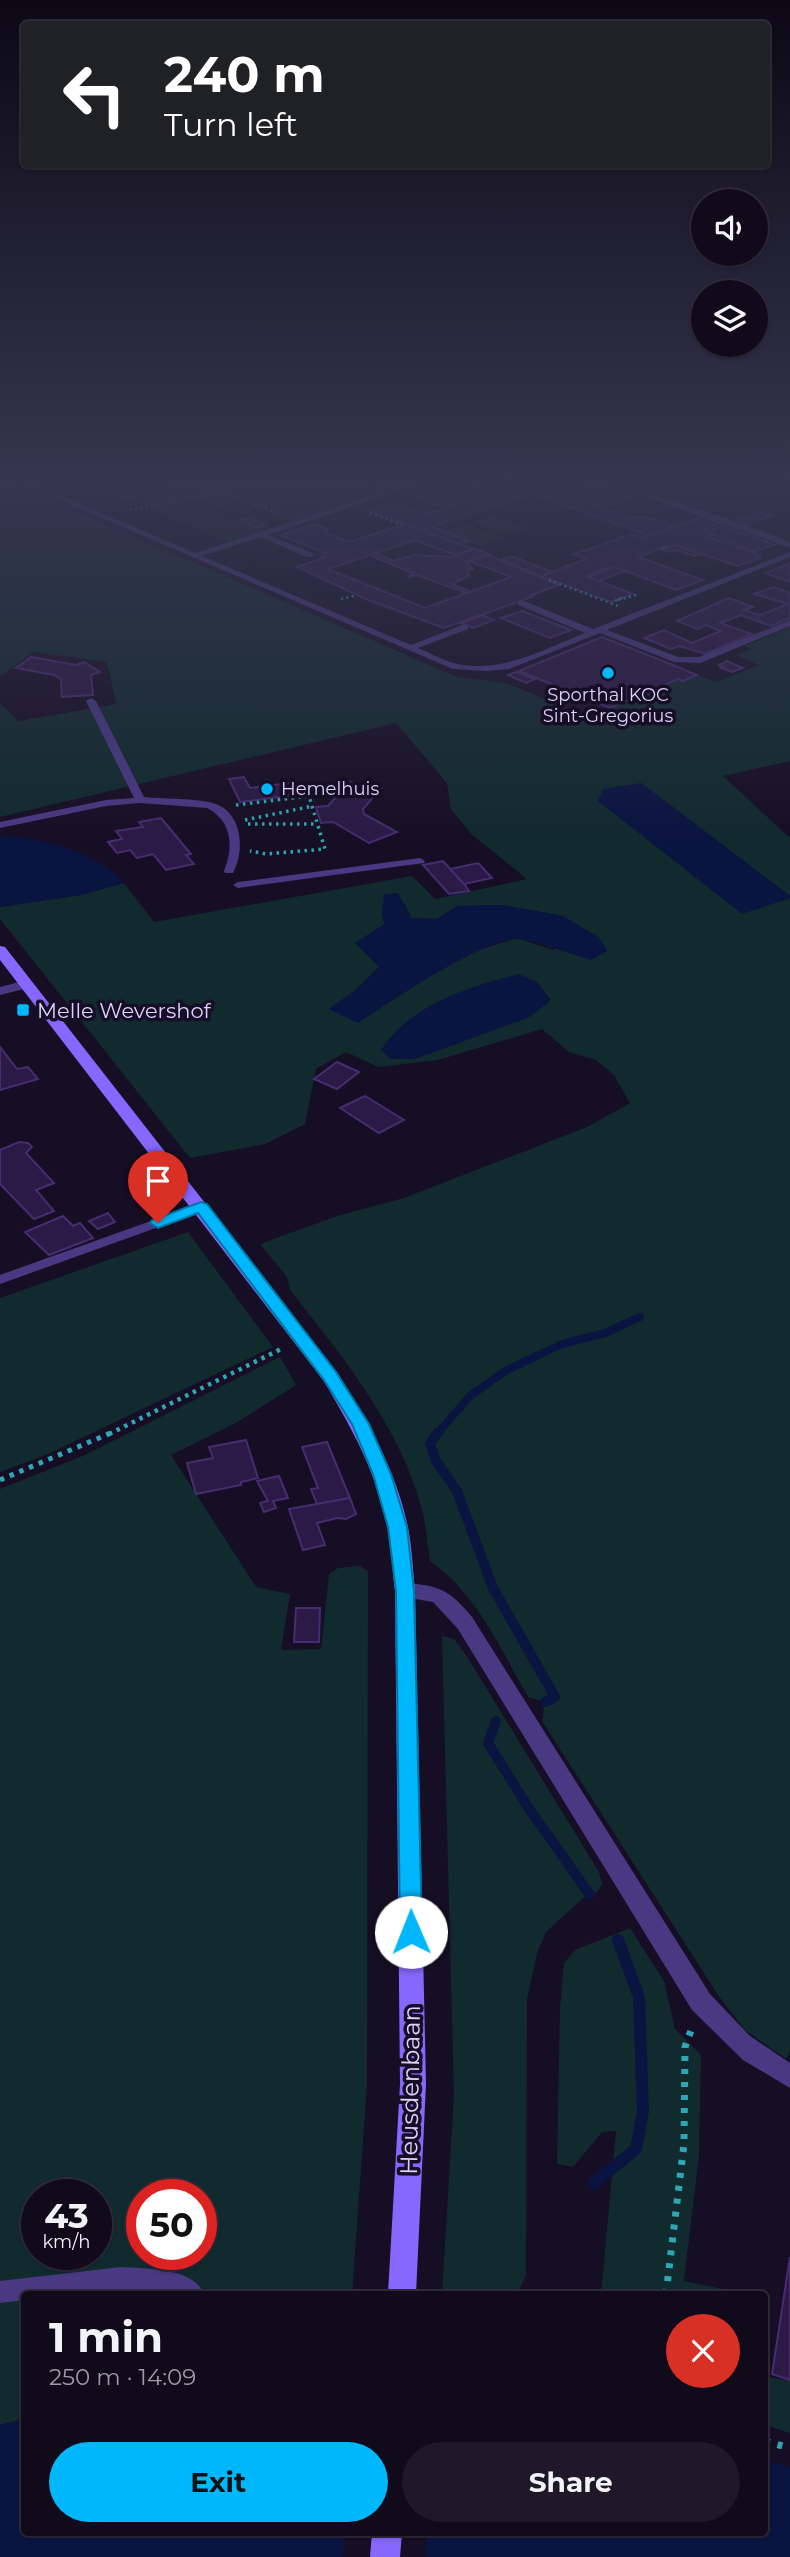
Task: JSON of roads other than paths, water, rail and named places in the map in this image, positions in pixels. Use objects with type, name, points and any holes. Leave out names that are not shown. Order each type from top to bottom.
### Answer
[{"type":"main road","name":"Heusdenbaan","points":[[0,950],[303,1338],[360,1424],[382,1474],[397,1527],[405,1591],[413,2084],[402,2291]]},
{"type":"street","points":[[0,991],[27,984]]},
{"type":"street","points":[[405,1591],[433,1592],[448,1602],[464,1623],[701,2002],[728,2033],[757,2058],[790,2076]]},
{"type":"lane","points":[[304,602],[453,666],[486,668],[509,666],[669,602]]},
{"type":"lane","points":[[520,603],[677,660],[690,661],[701,660],[790,623]]},
{"type":"lane","points":[[410,648],[464,627]]},
{"type":"lane","points":[[91,701],[140,800]]},
{"type":"lane","points":[[0,825],[97,804],[140,800],[215,808],[234,829],[236,848],[229,871]]},
{"type":"lane","points":[[238,885],[420,860]]},
{"type":"lane","points":[[0,1280],[201,1207]]},
{"type":"lane","points":[[0,2292],[121,2278],[172,2282],[188,2291]]},
{"type":"waterway","points":[[437,1434],[470,1396],[505,1371],[562,1344],[605,1333],[640,1317]]},
{"type":"waterway","points":[[438,1432],[430,1444],[436,1461],[457,1491],[493,1588],[555,1697],[545,1702]]},
{"type":"waterway","points":[[496,1721],[488,1743],[530,1810],[590,1895]]},
{"type":"waterway","points":[[594,2183],[636,2149],[643,2111],[639,1997],[618,1940]]},
{"type":"place","name":"Sporthal KOC Sint-Gregorius","points":[[608,673]]},
{"type":"place","name":"Hemelhuis","points":[[267,789]]},
{"type":"place","name":"Melle Wevershof","points":[[23,1010]]}]
